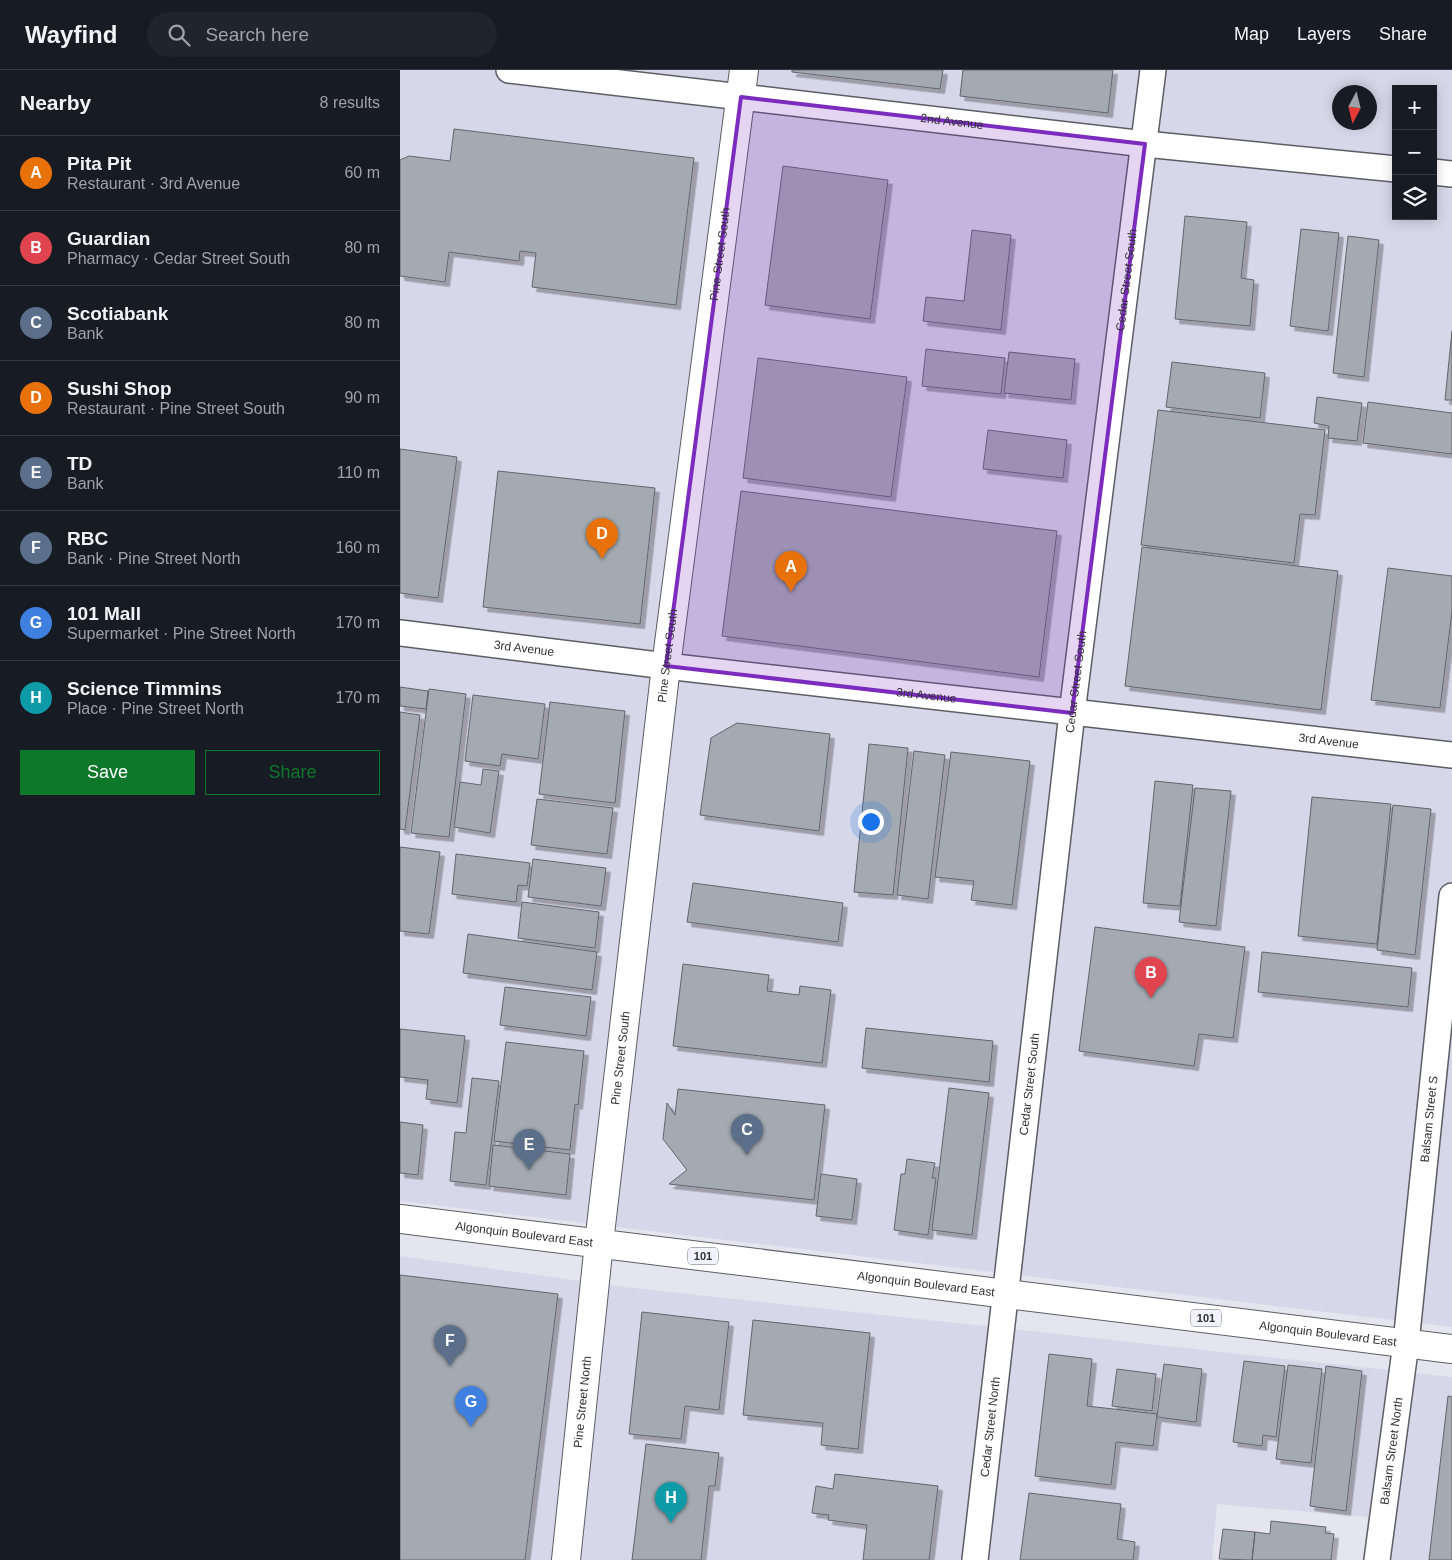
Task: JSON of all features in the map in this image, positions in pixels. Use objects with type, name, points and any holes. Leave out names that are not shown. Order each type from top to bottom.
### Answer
[{"type":"street","name":"2nd Avenue","points":[[509,70],[1145,144],[1392,169]]},
{"type":"street","name":"Pine Street South","points":[[599,1243],[666,666],[744,70]]},
{"type":"street","name":"Cedar Street South","points":[[1006,1294],[1072,712],[1153,70]]},
{"type":"street","points":[[1437,172],[1452,174]]},
{"type":"street","name":"3rd Avenue","points":[[400,633],[666,666],[1452,755]]},
{"type":"street","name":"Balsam Street S","points":[[1406,1343],[1452,896]]},
{"type":"street","name":"Algonquin Boulevard East","points":[[400,1219],[1452,1349]]},
{"type":"street","name":"Pine Street North","points":[[566,1560],[599,1243]]},
{"type":"street","name":"Cedar Street North","points":[[975,1560],[1006,1294]]},
{"type":"street","name":"Balsam Street North","points":[[1377,1560],[1406,1343]]},
{"type":"highlighted area","points":[[741,97],[1145,144],[1072,713],[666,666]]},
{"type":"shaded area","points":[[400,70],[1452,70],[1452,1327],[400,1201]]},
{"type":"shaded area","points":[[400,1256],[624,1287],[1452,1377],[1452,1560],[1363,1560],[1368,1517],[1217,1504],[1212,1560],[400,1560]]},
{"type":"building","points":[[792,70],[943,70],[940,89],[792,72]]},
{"type":"building","points":[[963,70],[1113,70],[1108,113],[960,96]]},
{"type":"building","points":[[454,129],[694,158],[676,305],[532,287],[536,253],[520,251],[519,261],[449,252],[445,282],[400,276],[400,160],[409,156],[450,161]]},
{"type":"building","points":[[783,166],[888,180],[870,319],[765,305]]},
{"type":"building","points":[[1185,216],[1247,222],[1241,278],[1254,280],[1250,326],[1175,319]]},
{"type":"building","points":[[1301,229],[1339,233],[1328,331],[1290,326]]},
{"type":"building","points":[[972,230],[1011,235],[1001,330],[923,321],[926,297],[964,301]]},
{"type":"building","points":[[1348,236],[1379,240],[1364,377],[1333,373]]},
{"type":"building","points":[[1452,331],[1452,400],[1445,400]]},
{"type":"building","points":[[926,349],[1005,358],[1001,394],[922,386]]},
{"type":"building","points":[[1009,352],[1075,359],[1071,400],[1004,393]]},
{"type":"building","points":[[758,358],[907,377],[891,497],[743,478]]},
{"type":"building","points":[[1172,362],[1265,373],[1260,418],[1166,407]]},
{"type":"building","points":[[1317,397],[1362,403],[1357,441],[1328,438],[1329,426],[1314,423]]},
{"type":"building","points":[[1368,402],[1452,413],[1452,454],[1363,443]]},
{"type":"building","points":[[1158,410],[1325,430],[1315,515],[1300,514],[1294,563],[1141,545]]},
{"type":"building","points":[[988,430],[1067,440],[1063,478],[983,469]]},
{"type":"building","points":[[400,449],[457,457],[438,598],[400,593]]},
{"type":"building","points":[[498,471],[655,488],[640,624],[483,607]]},
{"type":"building","points":[[741,491],[1057,531],[1039,677],[722,636]]},
{"type":"building","points":[[1142,547],[1338,571],[1321,710],[1125,686]]},
{"type":"building","points":[[1388,568],[1452,576],[1452,611],[1440,708],[1371,700]]},
{"type":"building","points":[[400,687],[428,691],[426,709],[400,706]]},
{"type":"building","points":[[429,689],[466,694],[449,837],[411,833]]},
{"type":"building","points":[[473,695],[545,704],[538,759],[502,754],[500,766],[465,761]]},
{"type":"building","points":[[550,702],[625,711],[615,803],[539,794]]},
{"type":"building","points":[[400,712],[420,715],[405,830],[400,829]]},
{"type":"building","points":[[737,723],[830,734],[819,831],[700,815],[711,738]]},
{"type":"building","points":[[869,744],[908,748],[893,895],[854,892]]},
{"type":"building","points":[[914,751],[945,755],[928,899],[897,895]]},
{"type":"building","points":[[951,752],[1030,761],[1012,905],[971,900],[974,881],[935,877]]},
{"type":"building","points":[[483,769],[499,771],[490,833],[454,827],[460,782],[481,785]]},
{"type":"building","points":[[1155,781],[1193,785],[1180,906],[1143,903]]},
{"type":"building","points":[[1195,788],[1231,791],[1216,926],[1179,922]]},
{"type":"building","points":[[1312,797],[1391,804],[1377,944],[1298,936]]},
{"type":"building","points":[[537,799],[613,808],[607,854],[531,845]]},
{"type":"building","points":[[1393,805],[1431,809],[1415,955],[1377,950]]},
{"type":"building","points":[[400,847],[440,852],[429,934],[400,931]]},
{"type":"building","points":[[456,854],[530,863],[527,886],[518,885],[516,902],[452,894]]},
{"type":"building","points":[[533,859],[606,868],[601,906],[528,897]]},
{"type":"building","points":[[693,883],[843,903],[838,942],[687,922]]},
{"type":"building","points":[[522,902],[599,912],[595,948],[518,938]]},
{"type":"building","points":[[1095,927],[1245,947],[1233,1038],[1199,1034],[1194,1066],[1079,1051]]},
{"type":"building","points":[[468,934],[597,952],[592,990],[463,973]]},
{"type":"building","points":[[1262,952],[1412,968],[1408,1007],[1258,992]]},
{"type":"building","points":[[683,964],[769,975],[767,991],[799,995],[800,986],[831,990],[822,1063],[673,1046]]},
{"type":"building","points":[[505,987],[591,997],[586,1036],[500,1025]]},
{"type":"building","points":[[866,1028],[993,1041],[989,1082],[862,1068]]},
{"type":"building","points":[[400,1029],[465,1036],[457,1103],[426,1099],[428,1080],[400,1077]]},
{"type":"building","points":[[506,1042],[584,1051],[578,1105],[575,1104],[570,1150],[494,1141]]},
{"type":"building","points":[[472,1078],[499,1081],[486,1185],[450,1181],[455,1132],[466,1133]]},
{"type":"building","points":[[949,1088],[989,1093],[972,1235],[932,1230]]},
{"type":"building","points":[[678,1089],[825,1105],[814,1200],[669,1184],[687,1170],[663,1139],[667,1103],[675,1115]]},
{"type":"building","points":[[400,1122],[423,1125],[418,1175],[400,1173]]},
{"type":"building","points":[[493,1145],[570,1154],[566,1195],[489,1186]]},
{"type":"building","points":[[907,1159],[935,1163],[932,1178],[936,1178],[928,1235],[894,1230],[901,1174],[905,1174]]},
{"type":"building","points":[[821,1174],[857,1179],[852,1220],[816,1216]]},
{"type":"building","points":[[400,1275],[558,1294],[525,1560],[400,1560]]},
{"type":"building","points":[[642,1312],[729,1322],[719,1410],[685,1406],[681,1439],[629,1434]]},
{"type":"building","points":[[753,1320],[870,1333],[858,1449],[821,1445],[823,1423],[743,1415]]},
{"type":"building","points":[[1049,1354],[1092,1359],[1087,1406],[1157,1414],[1153,1446],[1116,1442],[1111,1485],[1035,1476]]},
{"type":"building","points":[[1244,1361],[1285,1366],[1276,1437],[1263,1435],[1262,1446],[1233,1442]]},
{"type":"building","points":[[1164,1364],[1202,1369],[1196,1422],[1157,1417]]},
{"type":"building","points":[[1288,1365],[1322,1369],[1311,1463],[1276,1459]]},
{"type":"building","points":[[1326,1366],[1362,1371],[1346,1511],[1310,1506]]},
{"type":"building","points":[[1117,1369],[1156,1374],[1152,1411],[1112,1406]]},
{"type":"building","points":[[1448,1396],[1452,1397],[1452,1560],[1429,1560]]},
{"type":"building","points":[[646,1444],[719,1453],[715,1486],[709,1486],[701,1560],[632,1560]]},
{"type":"building","points":[[835,1474],[938,1486],[929,1560],[863,1560],[867,1525],[828,1520],[829,1515],[812,1513],[816,1486],[833,1489]]},
{"type":"building","points":[[1029,1493],[1121,1504],[1117,1539],[1135,1542],[1133,1560],[1020,1560]]},
{"type":"building","points":[[1271,1521],[1326,1527],[1325,1533],[1334,1534],[1331,1560],[1252,1560],[1255,1532],[1270,1534]]},
{"type":"building","points":[[1223,1529],[1255,1532],[1252,1560],[1219,1559]]},
{"type":"place","name":"Sushi Shop","points":[[602,559]]},
{"type":"place","name":"Pita Pit","points":[[791,592]]},
{"type":"place","name":"Guardian","points":[[1151,998]]},
{"type":"place","name":"Scotiabank","points":[[747,1155]]},
{"type":"place","name":"TD","points":[[529,1170]]},
{"type":"place","name":"RBC","points":[[450,1366]]},
{"type":"place","name":"101 Mall","points":[[471,1427]]},
{"type":"place","name":"Science Timmins","points":[[671,1523]]}]
